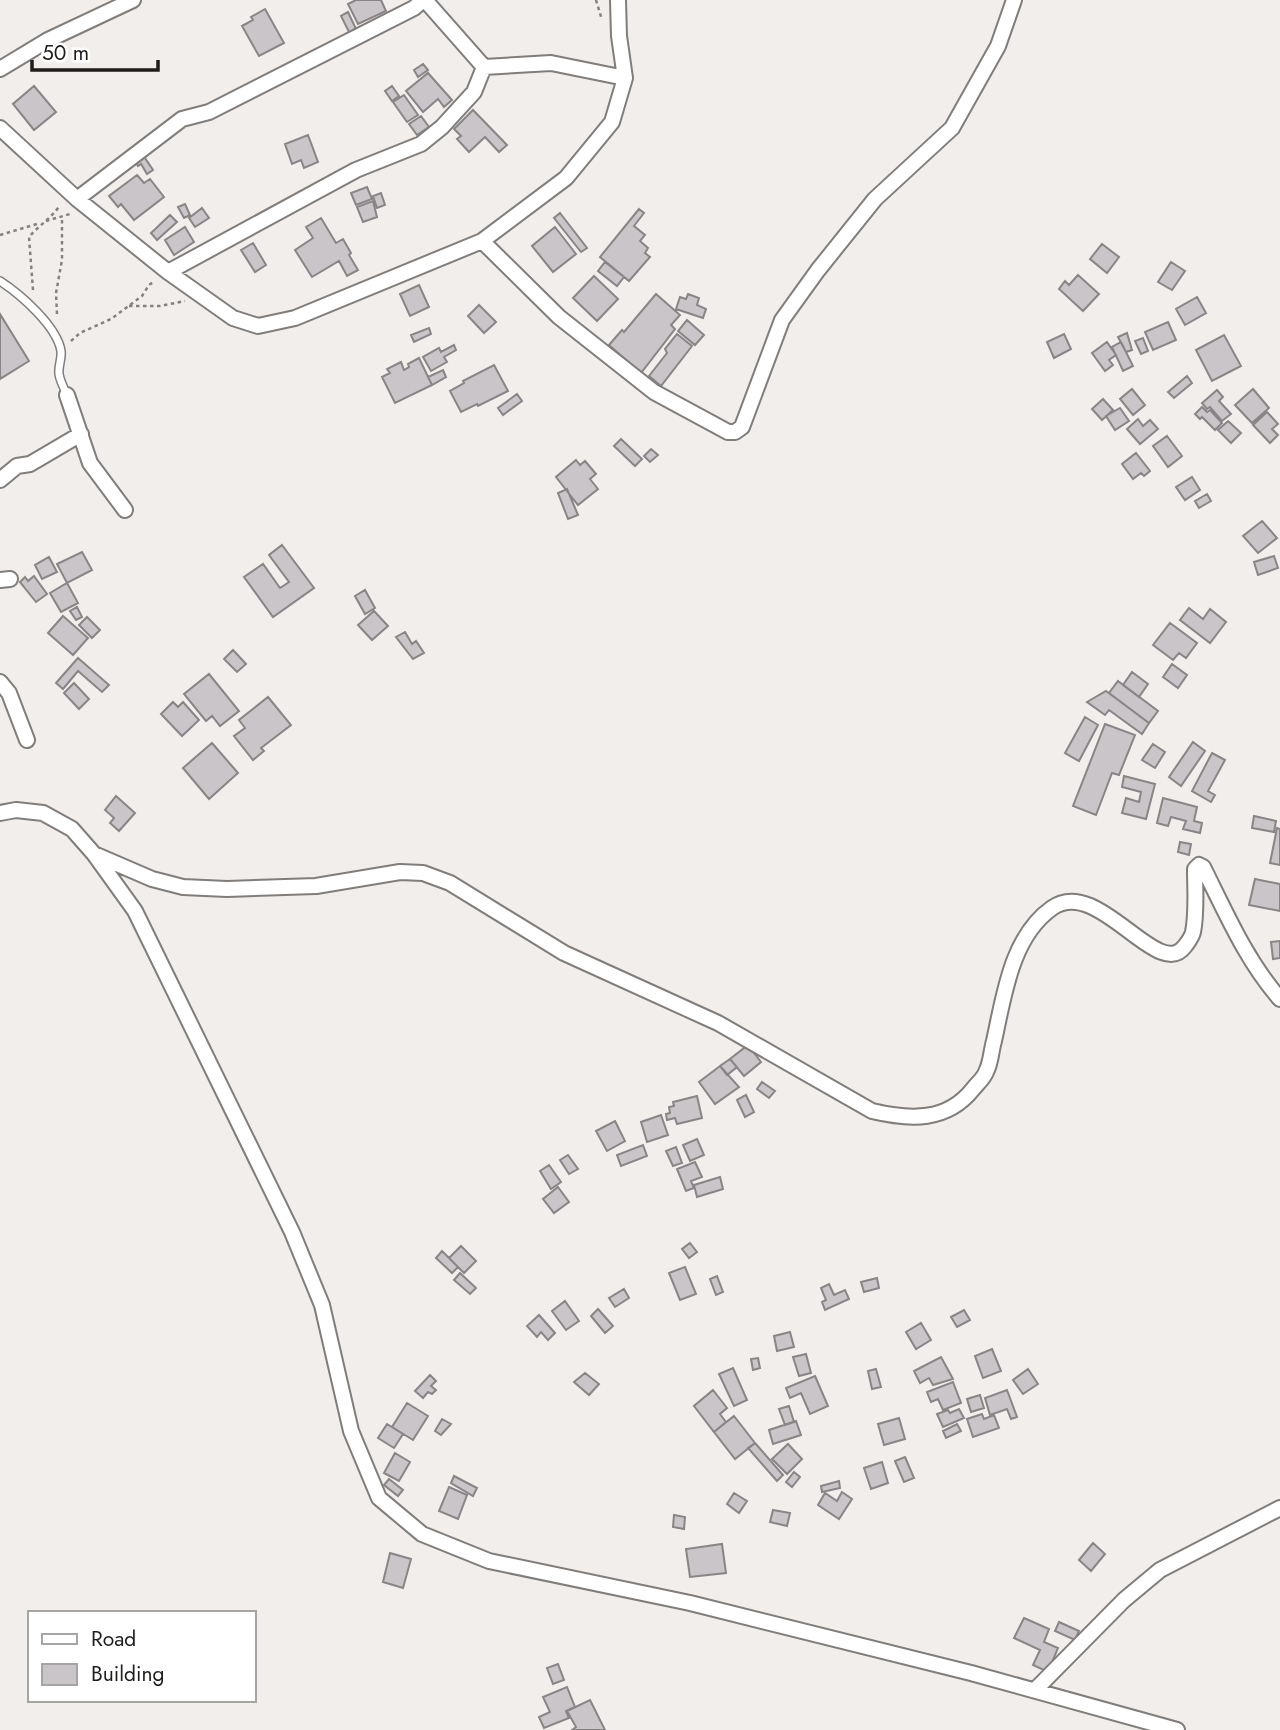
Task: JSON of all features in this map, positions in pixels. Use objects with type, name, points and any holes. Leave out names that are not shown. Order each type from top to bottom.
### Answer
[{"type":"street","points":[[0,69],[48,40],[133,0]]},
{"type":"street","points":[[79,199],[182,119],[209,112],[424,0],[484,67]]},
{"type":"street","points":[[0,128],[79,199],[168,272],[233,318],[258,326],[295,318],[482,240],[566,178],[612,122],[625,78],[619,36],[618,0]]},
{"type":"street","points":[[482,240],[559,317],[654,392],[729,432],[735,432],[741,427],[782,320],[875,198],[952,128],[998,46],[1014,0]]},
{"type":"street","points":[[484,67],[551,63],[625,78]]},
{"type":"street","points":[[168,272],[356,170],[421,144],[442,127],[474,92],[484,67]]},
{"type":"street","points":[[66,395],[90,463],[125,510]]},
{"type":"street","points":[[0,480],[17,466],[30,464],[80,434]]},
{"type":"street","points":[[0,682],[9,693],[27,740]]},
{"type":"street","points":[[0,813],[16,810],[43,813],[72,828],[135,911],[292,1232],[322,1305],[351,1432],[379,1499],[422,1534],[489,1561],[690,1603],[1035,1690],[1177,1730]]},
{"type":"street","points":[[94,854],[152,879],[183,887],[227,889],[316,886],[400,872],[423,873],[450,883],[564,953],[718,1023],[872,1111],[899,1118],[940,1115],[966,1098],[986,1072],[1011,969],[1031,926],[1053,906],[1073,900],[1096,908],[1160,953],[1174,954],[1181,951],[1193,935],[1195,869],[1199,865],[1203,867],[1246,953],[1280,999]]},
{"type":"street","points":[[1035,1690],[1124,1600],[1160,1570],[1280,1508]]},
{"type":"lane","points":[[0,281],[30,304],[54,337],[61,351],[59,373],[66,395]]},
{"type":"path","points":[[0,235],[62,217],[79,199]]},
{"type":"path","points":[[30,304],[34,286],[29,237],[42,223],[79,199]]},
{"type":"path","points":[[54,337],[58,328],[55,293],[62,260],[62,217]]},
{"type":"path","points":[[61,351],[80,333],[111,319],[168,272]]},
{"type":"path","points":[[127,306],[184,303],[194,291]]},
{"type":"building","points":[[356,0],[381,0],[386,11],[358,24],[348,4]]},
{"type":"building","points":[[265,9],[284,43],[259,56],[242,26]]},
{"type":"building","points":[[348,12],[357,31],[350,34],[341,16]]},
{"type":"building","points":[[423,64],[428,70],[418,77],[414,70]]},
{"type":"building","points":[[428,73],[452,100],[444,107],[438,99],[423,112],[406,91]]},
{"type":"building","points":[[34,86],[56,112],[34,130],[13,104]]},
{"type":"building","points":[[392,86],[399,96],[392,101],[385,91]]},
{"type":"building","points":[[404,95],[418,115],[407,122],[393,102]]},
{"type":"building","points":[[473,110],[507,145],[499,152],[485,137],[469,152],[457,139],[461,136],[454,129]]},
{"type":"building","points":[[421,116],[429,127],[417,135],[409,124]]},
{"type":"building","points":[[308,135],[318,162],[304,168],[301,160],[292,164],[285,144]]},
{"type":"building","points":[[143,155],[153,170],[147,174],[141,164],[138,166],[135,161]]},
{"type":"building","points":[[137,175],[144,183],[150,179],[164,197],[134,220],[121,204],[118,207],[109,196]]},
{"type":"building","points":[[367,187],[372,199],[356,205],[351,193]]},
{"type":"building","points":[[381,193],[385,205],[377,208],[373,196]]},
{"type":"building","points":[[373,201],[377,217],[363,222],[357,207]]},
{"type":"building","points":[[185,204],[190,215],[184,218],[178,207]]},
{"type":"building","points":[[202,208],[209,218],[195,227],[189,218]]},
{"type":"building","points":[[639,209],[644,213],[634,226],[645,235],[640,241],[648,248],[645,253],[650,257],[629,281],[600,257]]},
{"type":"building","points":[[560,213],[587,248],[581,252],[554,218]]},
{"type":"building","points":[[170,215],[177,222],[157,240],[151,233]]},
{"type":"building","points":[[321,218],[336,243],[343,239],[358,270],[347,276],[339,261],[312,277],[295,250],[313,238],[306,227]]},
{"type":"building","points":[[185,227],[194,242],[174,255],[165,240]]},
{"type":"building","points":[[555,227],[576,254],[553,272],[532,246]]},
{"type":"building","points":[[253,243],[266,265],[255,272],[241,250]]},
{"type":"building","points":[[1102,244],[1119,257],[1107,273],[1090,259]]},
{"type":"building","points":[[605,262],[624,277],[617,286],[598,271]]},
{"type":"building","points":[[1171,262],[1185,271],[1172,290],[1158,282]]},
{"type":"building","points":[[1078,275],[1099,294],[1083,311],[1059,289],[1065,281],[1069,285]]},
{"type":"building","points":[[594,276],[618,299],[597,321],[573,298]]},
{"type":"building","points":[[419,285],[429,307],[410,316],[400,294]]},
{"type":"building","points":[[656,294],[680,315],[671,325],[675,329],[641,373],[609,345],[622,330],[624,332]]},
{"type":"building","points":[[688,294],[699,298],[697,305],[706,309],[703,318],[676,309],[680,297],[686,299]]},
{"type":"building","points":[[1197,297],[1206,313],[1185,325],[1176,309]]},
{"type":"building","points":[[479,305],[496,322],[484,333],[468,316]]},
{"type":"building","points":[[0,314],[29,361],[0,379]]},
{"type":"building","points":[[687,320],[704,335],[695,345],[678,331]]},
{"type":"building","points":[[1168,322],[1176,340],[1153,350],[1145,332]]},
{"type":"building","points":[[429,328],[431,334],[414,342],[411,335]]},
{"type":"building","points":[[1127,333],[1132,350],[1126,352],[1118,337]]},
{"type":"building","points":[[677,334],[692,346],[661,386],[649,376],[667,353],[665,349]]},
{"type":"building","points":[[1064,334],[1071,349],[1054,358],[1047,342]]},
{"type":"building","points":[[1224,335],[1241,366],[1212,381],[1196,350]]},
{"type":"building","points":[[1143,338],[1148,351],[1141,354],[1135,341]]},
{"type":"building","points":[[1107,342],[1116,355],[1109,360],[1113,365],[1105,371],[1092,353]]},
{"type":"building","points":[[1121,342],[1133,366],[1123,371],[1112,347]]},
{"type":"building","points":[[454,345],[456,350],[444,357],[447,362],[431,371],[423,357],[439,348],[441,352]]},
{"type":"building","points":[[419,358],[432,385],[395,403],[382,377],[390,373],[387,369],[401,362],[404,370],[409,367],[408,364]]},
{"type":"building","points":[[494,365],[508,391],[461,412],[450,391]]},
{"type":"building","points":[[443,370],[446,377],[432,385],[428,377]]},
{"type":"building","points":[[1187,376],[1192,383],[1174,398],[1168,392]]},
{"type":"building","points":[[1132,389],[1145,405],[1133,415],[1120,399]]},
{"type":"building","points":[[1253,389],[1269,408],[1252,423],[1235,405]]},
{"type":"building","points":[[1217,390],[1223,397],[1219,401],[1231,414],[1222,421],[1210,407],[1207,409],[1202,403]]},
{"type":"building","points":[[517,394],[522,401],[503,415],[498,408]]},
{"type":"building","points":[[1103,399],[1113,410],[1102,420],[1092,409]]},
{"type":"building","points":[[1202,407],[1207,412],[1210,410],[1222,423],[1215,430],[1195,414]]},
{"type":"building","points":[[1120,408],[1129,421],[1115,430],[1106,416]]},
{"type":"building","points":[[1267,412],[1278,424],[1272,429],[1278,435],[1270,443],[1253,425]]},
{"type":"building","points":[[1138,419],[1143,426],[1150,420],[1158,429],[1140,444],[1127,429]]},
{"type":"building","points":[[1228,421],[1241,433],[1231,443],[1218,430]]},
{"type":"building","points":[[1167,436],[1182,456],[1168,467],[1153,446]]},
{"type":"building","points":[[621,439],[642,459],[635,466],[614,446]]},
{"type":"building","points":[[651,449],[658,455],[650,462],[644,456]]},
{"type":"building","points":[[1136,453],[1150,471],[1133,479],[1122,464]]},
{"type":"building","points":[[576,460],[580,465],[585,461],[596,474],[590,479],[598,489],[578,505],[556,477]]},
{"type":"building","points":[[1192,477],[1200,490],[1185,500],[1176,487]]},
{"type":"building","points":[[567,489],[578,515],[568,519],[558,493]]},
{"type":"building","points":[[1207,494],[1211,501],[1199,508],[1195,501]]},
{"type":"building","points":[[1262,521],[1277,538],[1258,553],[1243,536]]},
{"type":"building","points":[[282,545],[314,588],[273,617],[244,577],[263,564],[280,588],[289,582],[269,555]]},
{"type":"building","points":[[82,552],[92,570],[67,583],[57,564]]},
{"type":"building","points":[[1274,556],[1278,568],[1258,575],[1254,562]]},
{"type":"building","points":[[49,557],[57,572],[42,579],[35,565]]},
{"type":"building","points":[[34,576],[47,594],[36,602],[20,582],[25,577],[28,581]]},
{"type":"building","points":[[67,583],[78,603],[61,612],[50,593]]},
{"type":"building","points":[[365,590],[375,608],[365,614],[355,596]]},
{"type":"building","points":[[77,607],[82,617],[76,620],[70,611]]},
{"type":"building","points":[[1189,608],[1203,619],[1210,609],[1226,622],[1210,643],[1180,620]]},
{"type":"building","points":[[374,611],[388,626],[372,640],[358,625]]},
{"type":"building","points":[[63,616],[88,638],[73,655],[48,633]]},
{"type":"building","points":[[87,617],[100,630],[92,638],[79,625]]},
{"type":"building","points":[[1170,623],[1197,643],[1186,658],[1179,653],[1173,660],[1153,645]]},
{"type":"building","points":[[405,632],[412,644],[416,641],[424,653],[413,659],[396,637]]},
{"type":"building","points":[[233,650],[246,664],[237,672],[224,659]]},
{"type":"building","points":[[78,658],[109,685],[102,692],[78,671],[63,689],[56,683]]},
{"type":"building","points":[[1172,664],[1187,675],[1178,688],[1163,677]]},
{"type":"building","points":[[1132,672],[1148,684],[1139,697],[1123,685]]},
{"type":"building","points":[[209,674],[239,711],[220,726],[212,716],[206,721],[184,694]]},
{"type":"building","points":[[1118,681],[1158,711],[1149,723],[1109,693]]},
{"type":"building","points":[[74,683],[89,699],[79,709],[64,693]]},
{"type":"building","points":[[1106,691],[1149,723],[1142,734],[1109,710],[1105,715],[1087,702]]},
{"type":"building","points":[[268,697],[291,725],[261,748],[264,751],[253,760],[234,736],[245,728],[239,720]]},
{"type":"building","points":[[173,702],[178,707],[183,702],[199,720],[182,736],[161,714]]},
{"type":"building","points":[[1085,717],[1098,725],[1079,761],[1065,753]]},
{"type":"building","points":[[1105,724],[1135,735],[1119,775],[1112,773],[1096,815],[1073,806]]},
{"type":"building","points":[[1193,742],[1205,751],[1181,786],[1169,777]]},
{"type":"building","points":[[212,743],[238,773],[209,799],[183,768]]},
{"type":"building","points":[[1153,744],[1165,752],[1155,768],[1142,760]]},
{"type":"building","points":[[1212,753],[1225,760],[1208,791],[1215,795],[1211,802],[1192,791]]},
{"type":"building","points":[[1124,776],[1155,784],[1146,819],[1122,813],[1126,798],[1139,802],[1141,792],[1122,787]]},
{"type":"building","points":[[116,796],[135,813],[119,831],[110,823],[114,818],[105,810]]},
{"type":"building","points":[[1163,798],[1197,807],[1194,821],[1202,823],[1200,833],[1183,829],[1186,821],[1171,817],[1168,826],[1157,823]]},
{"type":"building","points":[[1254,816],[1276,821],[1274,832],[1252,828]]},
{"type":"building","points":[[1277,828],[1280,829],[1280,865],[1270,863]]},
{"type":"building","points":[[1180,842],[1191,844],[1189,855],[1178,852]]},
{"type":"building","points":[[1255,879],[1280,884],[1280,911],[1249,905]]},
{"type":"building","points":[[1280,941],[1280,958],[1273,959],[1271,942]]},
{"type":"building","points":[[748,1045],[761,1062],[744,1076],[730,1059]]},
{"type":"building","points":[[730,1059],[737,1067],[727,1075],[720,1066]]},
{"type":"building","points":[[720,1066],[739,1087],[715,1104],[699,1082]]},
{"type":"building","points":[[762,1082],[775,1091],[769,1098],[757,1089]]},
{"type":"building","points":[[746,1095],[754,1112],[745,1117],[737,1100]]},
{"type":"building","points":[[697,1096],[702,1118],[677,1124],[675,1118],[667,1120],[666,1114],[670,1113],[669,1107],[674,1106],[673,1102]]},
{"type":"building","points":[[661,1115],[668,1135],[647,1142],[641,1122]]},
{"type":"building","points":[[615,1121],[625,1141],[607,1151],[596,1131]]},
{"type":"building","points":[[697,1139],[704,1155],[690,1161],[683,1145]]},
{"type":"building","points":[[643,1145],[647,1156],[621,1166],[617,1155]]},
{"type":"building","points":[[676,1147],[682,1163],[673,1166],[666,1151]]},
{"type":"building","points":[[568,1155],[578,1169],[569,1174],[560,1160]]},
{"type":"building","points":[[695,1162],[702,1177],[691,1181],[694,1188],[686,1191],[677,1169]]},
{"type":"building","points":[[549,1165],[561,1182],[551,1189],[540,1171]]},
{"type":"building","points":[[720,1177],[723,1189],[697,1197],[694,1185]]},
{"type":"building","points":[[558,1187],[569,1202],[554,1213],[543,1199]]},
{"type":"building","points":[[690,1243],[697,1252],[689,1258],[682,1249]]},
{"type":"building","points":[[461,1246],[476,1261],[464,1273],[449,1258]]},
{"type":"building","points":[[442,1251],[458,1267],[452,1273],[436,1258]]},
{"type":"building","points":[[685,1267],[696,1294],[680,1300],[669,1273]]},
{"type":"building","points":[[460,1273],[476,1288],[470,1294],[454,1280]]},
{"type":"building","points":[[717,1276],[723,1292],[716,1295],[710,1279]]},
{"type":"building","points":[[877,1278],[879,1288],[864,1292],[861,1282]]},
{"type":"building","points":[[829,1284],[834,1295],[845,1290],[849,1299],[825,1310],[822,1302],[826,1300],[821,1288]]},
{"type":"building","points":[[624,1289],[629,1298],[615,1307],[609,1298]]},
{"type":"building","points":[[565,1301],[579,1321],[566,1330],[552,1311]]},
{"type":"building","points":[[598,1309],[613,1326],[605,1333],[591,1316]]},
{"type":"building","points":[[964,1310],[970,1320],[957,1327],[951,1317]]},
{"type":"building","points":[[539,1315],[555,1333],[548,1340],[541,1332],[537,1337],[527,1326]]},
{"type":"building","points":[[921,1323],[931,1340],[916,1349],[906,1332]]},
{"type":"building","points":[[790,1332],[794,1347],[777,1351],[774,1336]]},
{"type":"building","points":[[992,1349],[1001,1371],[983,1378],[975,1356]]},
{"type":"building","points":[[806,1354],[811,1373],[799,1376],[793,1357]]},
{"type":"building","points":[[941,1357],[953,1379],[933,1385],[929,1378],[920,1383],[914,1371]]},
{"type":"building","points":[[758,1358],[760,1368],[753,1370],[751,1359]]},
{"type":"building","points":[[733,1368],[747,1400],[734,1406],[719,1374]]},
{"type":"building","points":[[876,1369],[881,1387],[872,1389],[868,1371]]},
{"type":"building","points":[[1028,1369],[1038,1384],[1023,1394],[1013,1380]]},
{"type":"building","points":[[585,1373],[599,1384],[589,1395],[574,1382]]},
{"type":"building","points":[[430,1375],[436,1381],[431,1386],[436,1390],[432,1394],[428,1392],[423,1398],[415,1391]]},
{"type":"building","points":[[815,1376],[828,1406],[810,1414],[801,1393],[790,1398],[786,1388]]},
{"type":"building","points":[[953,1382],[961,1403],[943,1410],[938,1399],[931,1402],[927,1392]]},
{"type":"building","points":[[713,1390],[727,1408],[720,1414],[726,1422],[714,1432],[694,1406]]},
{"type":"building","points":[[1007,1390],[1017,1417],[1011,1419],[1007,1409],[990,1415],[985,1398]]},
{"type":"building","points":[[980,1395],[984,1408],[971,1412],[967,1399]]},
{"type":"building","points":[[407,1403],[428,1416],[413,1440],[392,1427]]},
{"type":"building","points":[[789,1406],[794,1422],[785,1425],[779,1409]]},
{"type":"building","points":[[959,1409],[964,1418],[943,1427],[937,1414]]},
{"type":"building","points":[[982,1414],[984,1419],[994,1415],[999,1428],[973,1437],[967,1419]]},
{"type":"building","points":[[734,1416],[755,1443],[735,1459],[714,1432]]},
{"type":"building","points":[[899,1418],[905,1439],[884,1445],[878,1424]]},
{"type":"building","points":[[442,1419],[451,1424],[441,1435],[435,1431]]},
{"type":"building","points":[[796,1421],[801,1435],[773,1444],[769,1430]]},
{"type":"building","points":[[387,1424],[403,1434],[394,1448],[378,1438]]},
{"type":"building","points":[[957,1424],[961,1431],[946,1438],[943,1431]]},
{"type":"building","points":[[755,1443],[783,1475],[777,1481],[748,1448]]},
{"type":"building","points":[[788,1444],[802,1459],[787,1474],[772,1459]]},
{"type":"building","points":[[395,1453],[410,1462],[399,1481],[384,1473]]},
{"type":"building","points":[[905,1457],[914,1478],[904,1482],[895,1461]]},
{"type":"building","points":[[882,1462],[888,1483],[871,1489],[864,1468]]},
{"type":"building","points":[[794,1472],[800,1477],[792,1487],[786,1482]]},
{"type":"building","points":[[454,1476],[477,1488],[473,1496],[451,1483]]},
{"type":"building","points":[[389,1479],[403,1490],[398,1496],[384,1485]]},
{"type":"building","points":[[839,1481],[840,1488],[822,1492],[821,1486]]},
{"type":"building","points":[[449,1487],[467,1495],[458,1519],[439,1511]]},
{"type":"building","points":[[842,1492],[852,1499],[839,1519],[818,1505],[825,1493],[837,1501]]},
{"type":"building","points":[[734,1493],[747,1501],[739,1513],[727,1504]]},
{"type":"building","points":[[773,1510],[790,1513],[787,1526],[770,1522]]},
{"type":"building","points":[[674,1515],[685,1517],[684,1529],[673,1527]]},
{"type":"building","points":[[1093,1543],[1105,1554],[1091,1571],[1079,1560]]},
{"type":"building","points":[[722,1544],[726,1573],[690,1577],[686,1549]]},
{"type":"building","points":[[390,1553],[411,1559],[403,1588],[383,1582]]},
{"type":"building","points":[[1024,1618],[1049,1629],[1044,1642],[1058,1648],[1048,1672],[1033,1665],[1040,1650],[1014,1638]]},
{"type":"building","points":[[1059,1622],[1079,1631],[1075,1640],[1055,1631]]},
{"type":"building","points":[[558,1664],[564,1680],[553,1684],[547,1668]]},
{"type":"building","points":[[567,1687],[575,1707],[566,1711],[569,1718],[544,1728],[539,1717],[550,1712],[543,1697]]},
{"type":"building","points":[[590,1700],[605,1730],[572,1730],[576,1727],[567,1711]]}]
